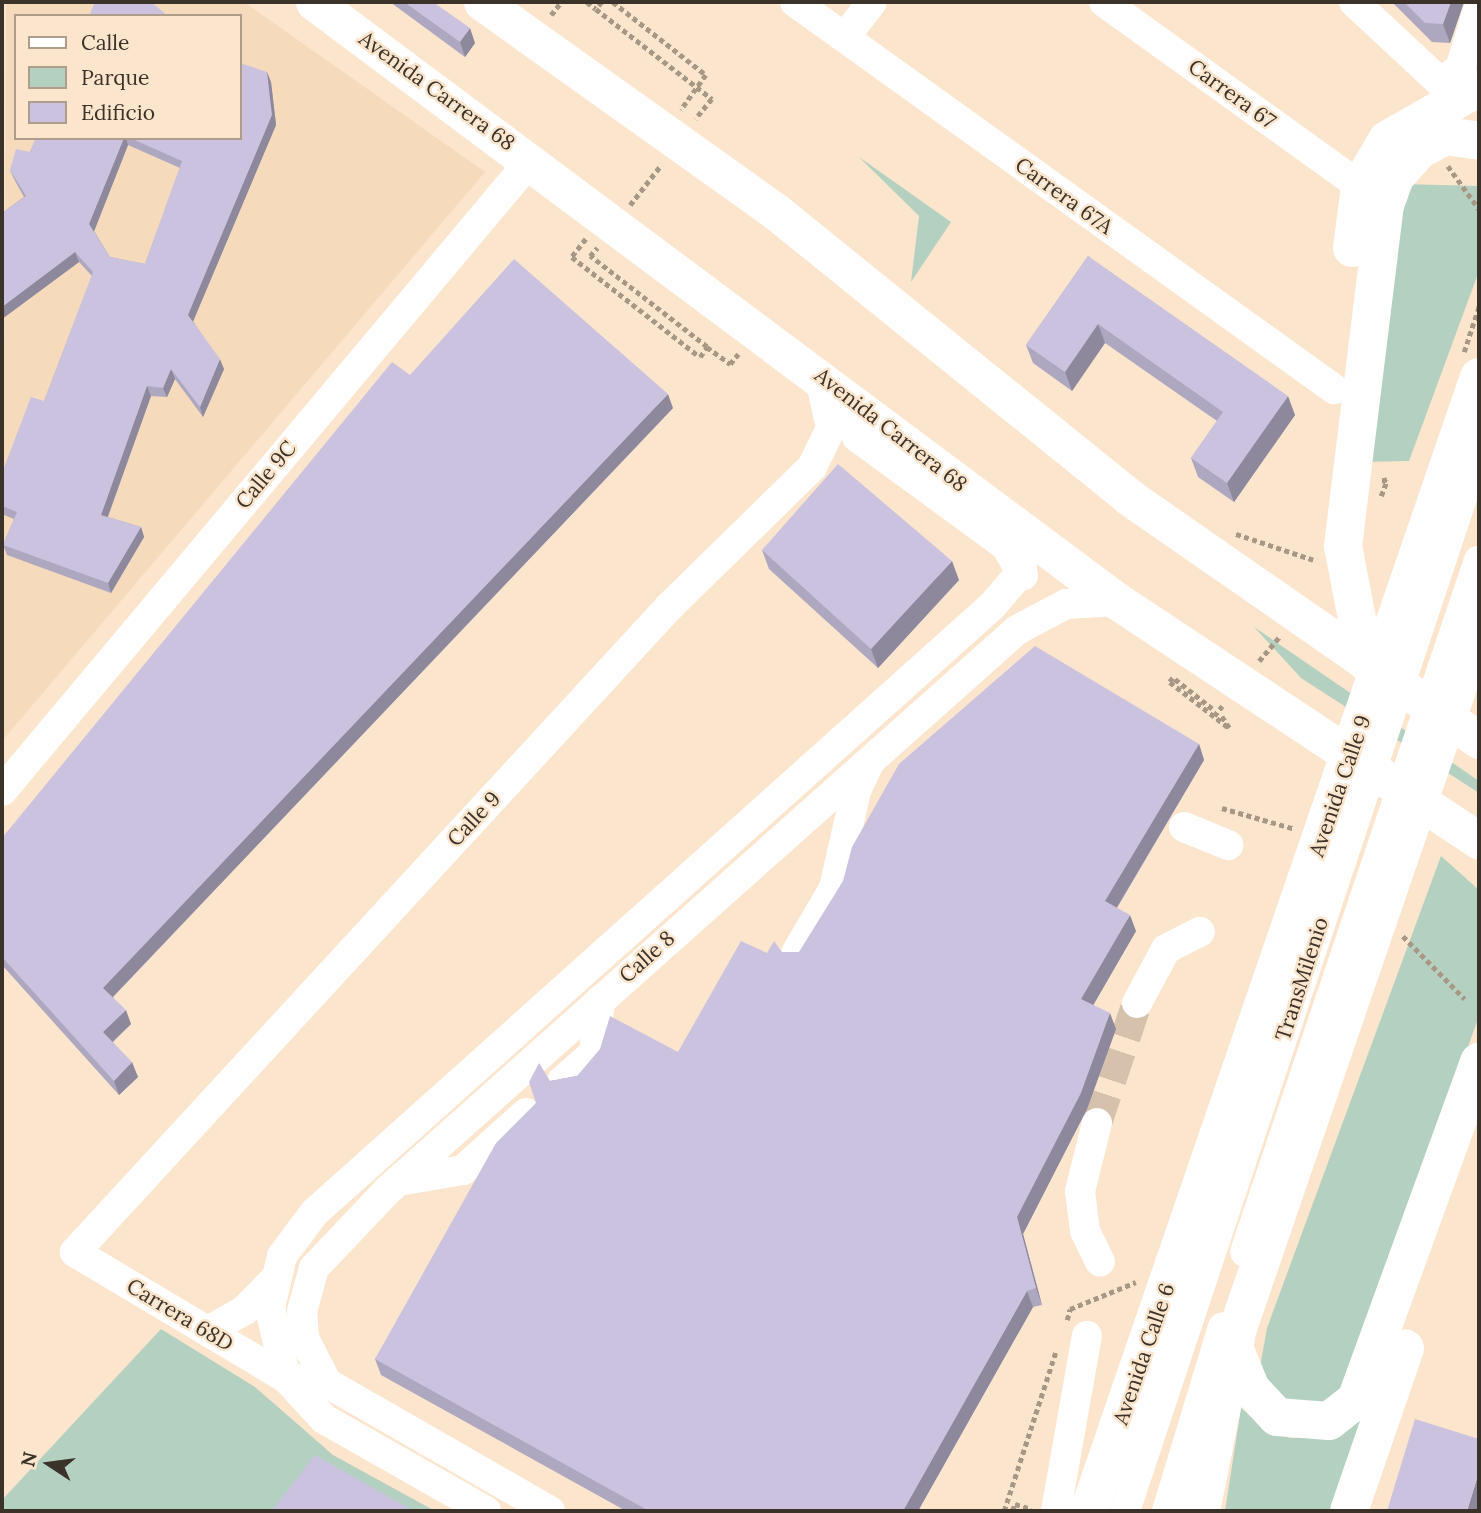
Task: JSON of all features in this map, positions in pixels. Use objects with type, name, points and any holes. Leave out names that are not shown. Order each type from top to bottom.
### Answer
[{"type":"highway","points":[[1365,661],[1343,546],[1321,502],[1360,186],[1397,132],[1479,88]]},
{"type":"highway","points":[[1343,546],[1390,189],[1406,163],[1432,141],[1459,136],[1479,141]]},
{"type":"highway","name":"Avenida Calle 9","points":[[1213,1200],[1479,377]]},
{"type":"highway","points":[[1200,1511],[1233,1345],[1267,1213],[1479,626]]},
{"type":"highway","points":[[1233,1345],[1251,1389],[1277,1417],[1329,1421],[1356,1400],[1479,1062]]},
{"type":"highway","points":[[1349,1511],[1479,1136]]},
{"type":"highway","name":"Avenida Calle 6","points":[[1089,1511],[1213,1200]]},
{"type":"main road","name":"Avenida Carrera 68","points":[[314,2],[819,374],[1020,530],[1117,601],[1479,841]]},
{"type":"main road","points":[[482,2],[775,211],[1129,497],[1479,740]]},
{"type":"street","name":"Carrera 67A","points":[[795,2],[1334,389]]},
{"type":"street","points":[[845,37],[872,2]]},
{"type":"street","name":"Carrera 67","points":[[1104,2],[1360,186]]},
{"type":"street","points":[[1354,2],[1440,82],[1460,69],[1479,7]]},
{"type":"street","name":"Calle 9C","points":[[2,791],[531,160]]},
{"type":"street","name":"Calle 9","points":[[75,1252],[669,607],[812,467],[831,428],[819,374]]},
{"type":"street","points":[[872,417],[853,418],[857,437],[1006,546],[1022,571]]},
{"type":"street","name":"TransMilenio","points":[[1125,1511],[1213,1200],[1479,446]]},
{"type":"street","points":[[1017,631],[1022,571],[1020,530]]},
{"type":"street","name":"TransMilenio","points":[[1167,1511],[1267,1213],[1479,560]]},
{"type":"street","name":"Calle 8","points":[[286,1378],[273,1340],[274,1280],[294,1235],[314,1213],[992,606],[1022,571]]},
{"type":"street","name":"Calle 8","points":[[335,1389],[304,1338],[306,1287],[325,1252],[398,1181],[873,756],[1017,631],[1066,604],[1117,601]]},
{"type":"street","points":[[796,953],[834,887],[856,791],[873,756]]},
{"type":"street","points":[[1184,827],[1228,845]]},
{"type":"street","points":[[1137,1003],[1166,950],[1200,932]]},
{"type":"street","points":[[562,1082],[594,1053],[600,1000]]},
{"type":"street","points":[[398,1181],[463,1170],[526,1114]]},
{"type":"street","points":[[1097,1123],[1080,1191],[1085,1231],[1100,1262]]},
{"type":"street","name":"Carrera 68D","points":[[75,1252],[286,1378],[324,1419],[486,1511]]},
{"type":"street","points":[[208,1331],[245,1310],[274,1280]]},
{"type":"street","points":[[1056,1511],[1075,1335]]},
{"type":"street","name":"Carrera 68D","points":[[286,1378],[335,1389],[550,1511]]},
{"type":"path","points":[[551,15],[561,2]]},
{"type":"path","points":[[587,2],[712,99],[688,129]]},
{"type":"path","points":[[596,9],[601,2]]},
{"type":"path","points":[[613,2],[706,75],[681,110]]},
{"type":"path","points":[[624,212],[665,159]]},
{"type":"path","points":[[1446,163],[1479,209]]},
{"type":"path","points":[[587,237],[572,257],[700,357],[707,348]]},
{"type":"path","points":[[599,245],[590,256],[707,348],[730,364],[738,354]]},
{"type":"path","points":[[1212,709],[1173,678],[1170,682],[1229,728],[1220,714]]},
{"type":"path","points":[[1075,1335],[1070,1309],[1104,1295]]},
{"type":"path","points":[[1004,1511],[1058,1346]]},
{"type":"path","points":[[1012,1511],[1015,1504],[1039,1511]]},
{"type":"shaded area","points":[[6,2],[244,2],[485,172],[2,741]]},
{"type":"green space","points":[[859,157],[951,222],[911,282],[919,216]]},
{"type":"green space","points":[[1402,184],[1479,186],[1479,271],[1409,461],[1361,462]]},
{"type":"green space","points":[[1254,627],[1479,781],[1479,793],[1301,678]]},
{"type":"green space","points":[[1441,856],[1479,890],[1479,1016],[1349,1381],[1318,1409],[1277,1401],[1260,1367],[1267,1328]]},
{"type":"green space","points":[[161,1329],[255,1387],[333,1455],[435,1511],[2,1511],[2,1500]]},
{"type":"green space","points":[[1241,1408],[1266,1430],[1290,1438],[1322,1437],[1370,1411],[1334,1511],[1225,1511]]},
{"type":"building","points":[[95,2],[151,2],[166,14],[90,14]]},
{"type":"building","points":[[404,2],[433,2],[470,28],[460,42]]},
{"type":"building","points":[[1404,2],[1451,2],[1443,24],[1425,23]]},
{"type":"building","points":[[242,64],[267,72],[272,115],[188,315],[220,359],[200,407],[171,369],[163,388],[147,386],[101,515],[141,527],[108,583],[3,545],[17,512],[2,506],[2,473],[31,397],[44,401],[93,272],[75,252],[2,307],[2,213],[26,196],[10,170],[16,149],[30,152],[35,140],[123,140],[89,224],[110,257],[145,264],[182,161],[135,140],[242,140]]},
{"type":"building","points":[[1088,256],[1288,396],[1227,483],[1191,458],[1223,412],[1098,324],[1065,372],[1026,345]]},
{"type":"building","points":[[514,259],[668,394],[103,988],[126,1010],[103,1032],[132,1062],[114,1081],[2,957],[2,838],[392,362],[410,375]]},
{"type":"building","points":[[838,464],[952,561],[871,649],[762,550]]},
{"type":"building","points":[[1035,646],[1199,744],[1105,901],[1130,915],[1081,999],[1110,1013],[1081,1093],[1017,1217],[1036,1288],[1027,1291],[903,1511],[649,1511],[375,1359],[496,1143],[536,1103],[529,1082],[539,1063],[550,1081],[577,1076],[600,1049],[610,1016],[678,1052],[741,941],[767,953],[774,941],[782,952],[799,952],[843,881],[852,847],[899,764]]},
{"type":"building","points":[[1415,1419],[1479,1439],[1479,1472],[1467,1511],[1387,1511]]},
{"type":"building","points":[[315,1455],[414,1511],[273,1511]]},
{"type":"tunnel","points":[[1097,1123],[1137,1003]]}]
